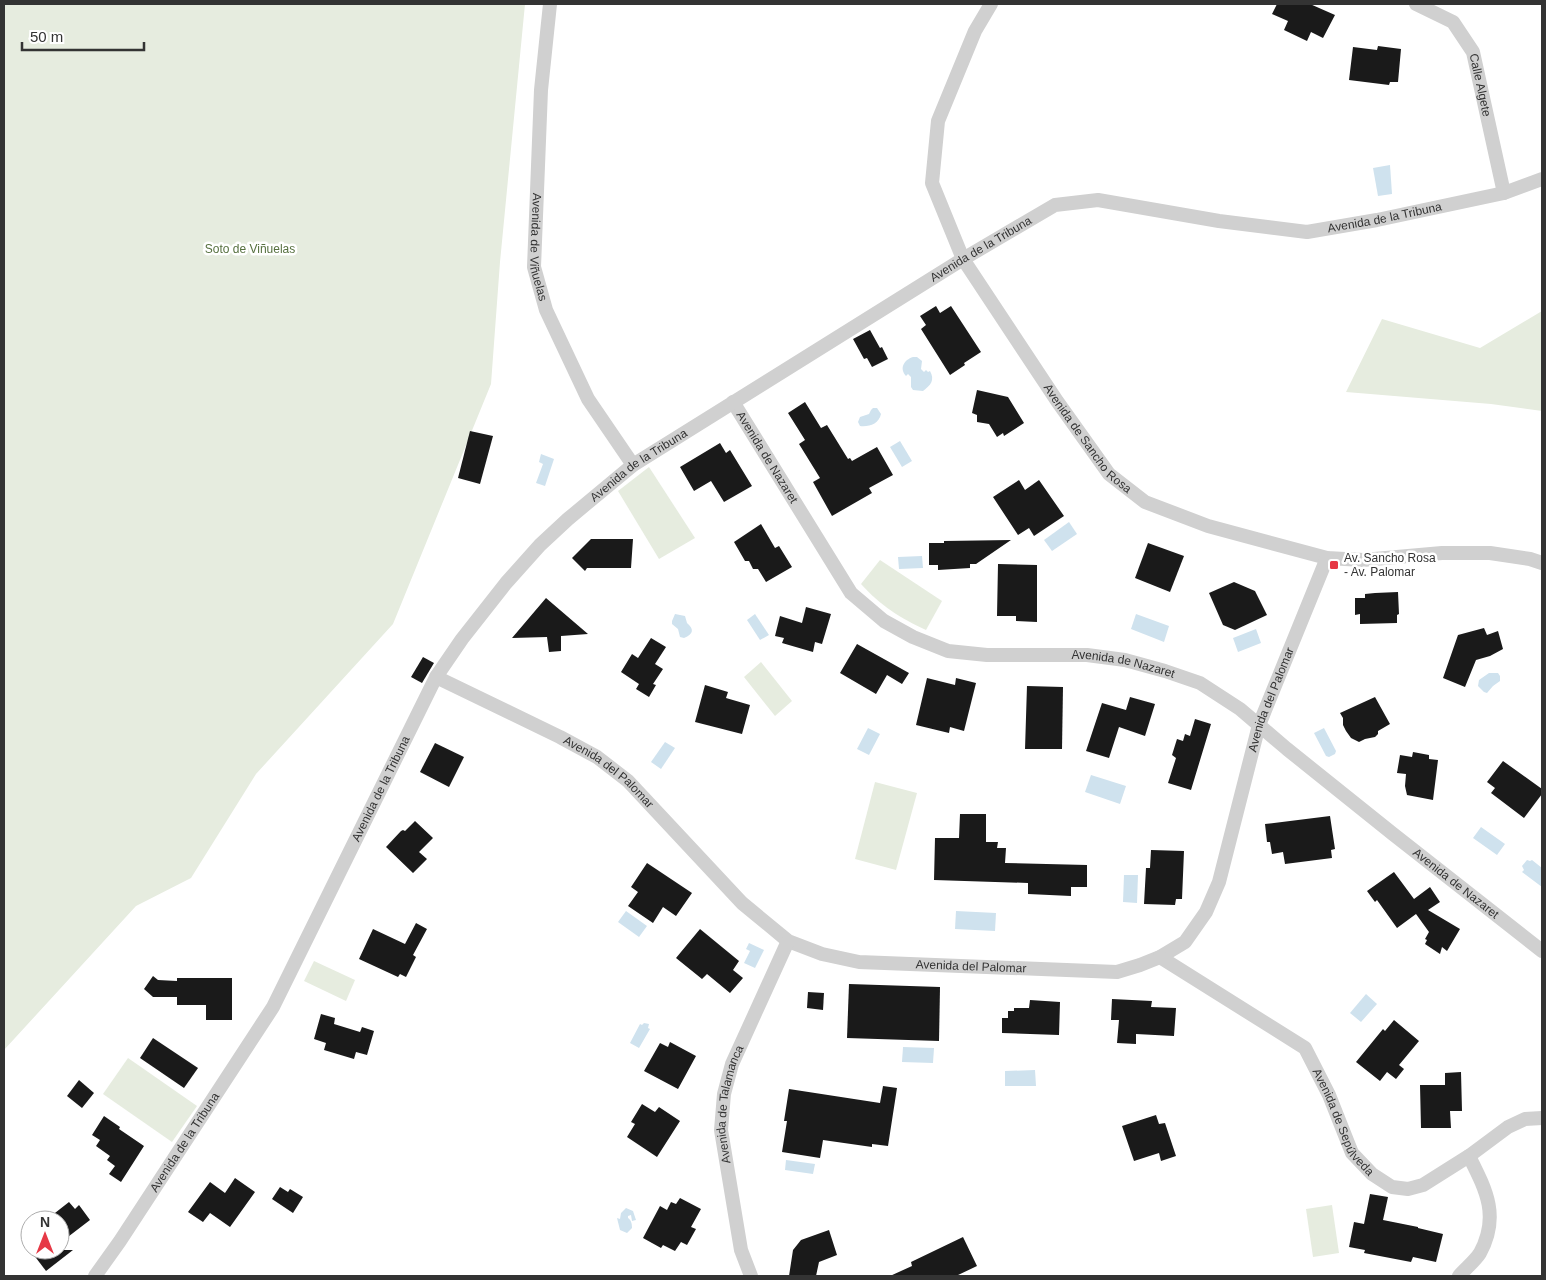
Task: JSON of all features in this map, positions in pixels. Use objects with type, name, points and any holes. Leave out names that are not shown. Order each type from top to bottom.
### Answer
[{"type":"street","name":"Avenida de Viñuelas","points":[[550,4],[541,90],[534,267],[546,310],[588,399],[634,465]]},
{"type":"street","name":"Avenida de Sancho Rosa","points":[[990,4],[975,31],[938,121],[932,183],[963,259],[1109,474],[1145,502],[1208,526],[1327,558],[1363,560],[1442,553],[1490,553],[1530,559],[1542,563]]},
{"type":"street","name":"Calle Algete","points":[[1416,4],[1454,22],[1473,52],[1504,194]]},
{"type":"street","name":"Avenida de la Tribuna","points":[[95,1276],[273,1007],[436,677],[462,639],[506,583],[540,545],[568,519],[634,465],[963,259],[1055,206],[1098,200],[1219,221],[1306,232],[1504,194],[1542,179]]},
{"type":"street","name":"Avenida de Nazaret","points":[[733,402],[851,593],[884,621],[913,637],[948,651],[987,655],[1087,655],[1125,660],[1200,683],[1240,709],[1393,834],[1542,951]]},
{"type":"street","name":"Avenida del Palomar","points":[[436,677],[597,757],[628,781],[742,903],[788,941],[822,954],[859,962],[1117,972],[1160,958],[1185,942],[1206,912],[1219,882],[1259,725],[1327,558]]},
{"type":"street","name":"Avenida de Talamanca","points":[[751,1276],[741,1250],[720,1130],[724,1094],[732,1064],[788,941]]},
{"type":"street","name":"Avenida de Sepúlveda","points":[[1160,958],[1305,1048],[1329,1096],[1352,1153],[1372,1174],[1392,1187],[1408,1189],[1423,1185],[1470,1156],[1508,1127],[1525,1119],[1542,1118]]},
{"type":"street","points":[[1459,1276],[1480,1254],[1488,1231],[1490,1206],[1486,1189],[1470,1156]]},
{"type":"green space","name":"Soto de Viñuelas","points":[[4,4],[525,4],[500,262],[491,384],[393,624],[256,774],[191,878],[136,906],[4,1050]]},
{"type":"green space","points":[[1542,311],[1542,411],[1491,404],[1346,392],[1382,319],[1480,348]]},
{"type":"green space","points":[[649,467],[695,538],[659,559],[618,491]]},
{"type":"green space","points":[[880,560],[942,601],[926,630],[891,611],[861,584]]},
{"type":"green space","points":[[761,662],[792,701],[775,716],[744,677]]},
{"type":"green space","points":[[875,782],[917,793],[896,870],[855,859]]},
{"type":"green space","points":[[314,961],[355,980],[346,1001],[304,981]]},
{"type":"green space","points":[[128,1058],[197,1106],[172,1142],[103,1094]]},
{"type":"green space","points":[[1332,1205],[1339,1253],[1313,1257],[1306,1209]]},
{"type":"water","points":[[1390,165],[1392,194],[1378,196],[1373,168]]},
{"type":"water","points":[[913,357],[917,357],[922,361],[921,369],[924,372],[926,370],[930,371],[932,377],[928,387],[923,391],[913,390],[911,387],[911,377],[908,374],[906,376],[903,370],[905,362]]},
{"type":"water","points":[[873,408],[877,408],[881,414],[878,420],[867,426],[860,426],[858,422],[860,417],[869,414]]},
{"type":"water","points":[[900,441],[912,461],[902,467],[890,447]]},
{"type":"water","points":[[541,454],[554,459],[545,486],[536,483],[543,464],[539,462]]},
{"type":"water","points":[[1069,522],[1077,534],[1052,551],[1044,540]]},
{"type":"water","points":[[922,556],[923,568],[899,569],[898,557]]},
{"type":"water","points":[[675,614],[685,616],[687,623],[692,629],[690,635],[684,638],[680,637],[678,629],[672,624]]},
{"type":"water","points":[[755,614],[769,635],[760,640],[747,620]]},
{"type":"water","points":[[1136,614],[1169,626],[1164,642],[1131,629]]},
{"type":"water","points":[[1256,629],[1261,643],[1238,652],[1233,638]]},
{"type":"water","points":[[1489,673],[1498,673],[1500,681],[1487,693],[1478,686],[1479,680]]},
{"type":"water","points":[[868,728],[880,734],[869,755],[857,749]]},
{"type":"water","points":[[1324,728],[1336,751],[1335,754],[1329,757],[1326,756],[1314,733]]},
{"type":"water","points":[[665,742],[675,748],[661,769],[651,762]]},
{"type":"water","points":[[1091,775],[1126,786],[1120,804],[1085,792]]},
{"type":"water","points":[[1481,827],[1505,844],[1497,855],[1473,838]]},
{"type":"water","points":[[1527,860],[1532,860],[1542,868],[1542,887],[1522,872],[1524,870],[1522,866]]},
{"type":"water","points":[[1124,875],[1138,875],[1137,903],[1123,902]]},
{"type":"water","points":[[626,911],[647,926],[639,937],[618,922]]},
{"type":"water","points":[[956,911],[996,913],[995,931],[955,929]]},
{"type":"water","points":[[749,943],[764,950],[755,968],[744,963],[750,951],[746,949]]},
{"type":"water","points":[[1366,994],[1377,1004],[1361,1022],[1350,1013]]},
{"type":"water","points":[[640,1024],[649,1024],[648,1028],[650,1029],[639,1048],[630,1043]]},
{"type":"water","points":[[903,1047],[934,1048],[933,1063],[902,1062]]},
{"type":"water","points":[[1035,1070],[1036,1086],[1005,1086],[1005,1071]]},
{"type":"water","points":[[786,1160],[815,1164],[813,1174],[785,1170]]},
{"type":"water","points":[[626,1208],[633,1211],[636,1220],[632,1221],[631,1215],[628,1216],[632,1228],[627,1233],[620,1230],[617,1218],[620,1219],[621,1213]]},
{"type":"building","points":[[1277,4],[1310,4],[1335,15],[1323,38],[1311,32],[1307,41],[1284,30],[1288,21],[1272,14]]},
{"type":"building","points":[[1378,46],[1401,49],[1398,82],[1390,82],[1389,85],[1349,80],[1353,47],[1377,50]]},
{"type":"building","points":[[936,306],[940,313],[951,306],[981,352],[950,375],[921,329],[926,325],[920,316]]},
{"type":"building","points":[[870,330],[888,359],[872,367],[867,358],[864,359],[853,339]]},
{"type":"building","points":[[977,390],[1008,397],[1024,423],[1004,436],[1003,433],[997,437],[989,424],[977,422],[977,415],[972,413]]},
{"type":"building","points":[[805,402],[821,428],[827,425],[848,459],[850,458],[852,461],[877,447],[893,475],[869,488],[872,493],[832,516],[813,482],[820,478],[799,444],[805,440],[788,413]]},
{"type":"building","points":[[470,431],[493,436],[480,484],[458,478]]},
{"type":"building","points":[[720,443],[726,453],[730,450],[752,486],[724,502],[711,481],[694,491],[680,467]]},
{"type":"building","points":[[1019,480],[1025,490],[1039,480],[1064,516],[1034,536],[1029,528],[1018,535],[993,497]]},
{"type":"building","points":[[761,524],[775,548],[779,546],[792,567],[766,582],[758,569],[753,569],[749,561],[745,561],[734,542]]},
{"type":"building","points":[[591,539],[633,539],[631,568],[587,568],[585,571],[572,558]]},
{"type":"building","points":[[1011,540],[976,564],[970,564],[970,568],[938,570],[938,565],[929,565],[929,543]]},
{"type":"building","points":[[1148,543],[1184,556],[1170,592],[1135,578]]},
{"type":"building","points":[[998,564],[1037,565],[1037,622],[1016,621],[1016,616],[997,616]]},
{"type":"building","points":[[1234,582],[1255,591],[1267,615],[1235,630],[1223,625],[1209,593]]},
{"type":"building","points":[[1398,592],[1399,614],[1397,615],[1397,623],[1360,624],[1360,614],[1355,615],[1355,598],[1365,598],[1365,594]]},
{"type":"building","points":[[546,598],[588,634],[561,636],[561,651],[549,652],[547,637],[512,638]]},
{"type":"building","points":[[806,607],[831,614],[822,644],[815,642],[813,652],[782,643],[784,638],[775,636],[780,616],[802,623]]},
{"type":"building","points":[[1484,628],[1487,635],[1498,631],[1503,649],[1490,656],[1476,660],[1465,687],[1443,678],[1458,635]]},
{"type":"building","points":[[651,638],[666,647],[655,664],[663,669],[653,684],[656,685],[649,697],[636,689],[639,684],[621,672],[632,654],[638,658]]},
{"type":"building","points":[[857,644],[909,673],[902,684],[887,675],[876,694],[840,673]]},
{"type":"building","points":[[423,657],[434,663],[422,683],[411,677]]},
{"type":"building","points":[[927,678],[955,685],[956,678],[976,683],[964,731],[950,727],[949,733],[916,725]]},
{"type":"building","points":[[705,685],[728,692],[726,698],[750,705],[742,734],[695,722]]},
{"type":"building","points":[[1027,686],[1063,687],[1062,749],[1025,749]]},
{"type":"building","points":[[1130,697],[1155,704],[1145,736],[1119,727],[1109,758],[1086,751],[1102,703],[1126,710]]},
{"type":"building","points":[[1375,697],[1390,724],[1378,731],[1375,737],[1359,742],[1351,738],[1346,731],[1340,713]]},
{"type":"building","points":[[1195,719],[1211,724],[1191,790],[1168,783],[1176,758],[1172,755],[1177,739],[1183,741],[1185,734],[1190,736]]},
{"type":"building","points":[[435,743],[464,757],[449,787],[420,772]]},
{"type":"building","points":[[1413,752],[1429,755],[1429,759],[1438,760],[1433,800],[1407,795],[1405,786],[1406,774],[1397,773],[1400,755],[1412,757]]},
{"type":"building","points":[[1503,761],[1542,789],[1542,794],[1524,818],[1491,793],[1495,788],[1487,782]]},
{"type":"building","points":[[960,814],[986,814],[986,842],[998,842],[997,848],[1006,848],[1005,863],[1087,865],[1087,887],[1071,887],[1071,896],[1028,894],[1028,883],[934,880],[935,838],[959,838]]},
{"type":"building","points":[[1330,816],[1335,849],[1331,850],[1332,858],[1285,864],[1283,852],[1272,854],[1270,842],[1267,842],[1265,824]]},
{"type":"building","points":[[415,821],[433,838],[419,852],[427,859],[413,873],[386,847],[401,831],[405,831]]},
{"type":"building","points":[[1151,850],[1184,851],[1182,899],[1176,899],[1175,905],[1144,904],[1146,868],[1150,868]]},
{"type":"building","points":[[647,863],[692,893],[676,916],[663,907],[653,923],[628,906],[638,892],[631,887]]},
{"type":"building","points":[[1394,872],[1414,899],[1430,887],[1440,902],[1428,910],[1460,929],[1447,951],[1442,947],[1440,954],[1425,944],[1427,940],[1425,939],[1429,932],[1416,914],[1397,928],[1377,900],[1375,902],[1367,891]]},
{"type":"building","points":[[416,923],[427,929],[413,955],[416,957],[406,977],[400,974],[398,977],[359,959],[373,929],[405,944]]},
{"type":"building","points":[[700,929],[739,961],[733,970],[743,978],[730,993],[707,974],[702,979],[676,958]]},
{"type":"building","points":[[153,976],[158,980],[177,981],[177,978],[232,978],[232,1020],[206,1020],[206,1005],[177,1005],[177,997],[153,997],[144,989]]},
{"type":"building","points":[[849,984],[940,987],[939,1041],[847,1038]]},
{"type":"building","points":[[808,992],[824,993],[823,1010],[807,1008]]},
{"type":"building","points":[[1112,999],[1152,1001],[1151,1007],[1176,1008],[1174,1036],[1136,1034],[1136,1044],[1117,1043],[1119,1020],[1111,1020]]},
{"type":"building","points":[[1030,1000],[1060,1002],[1059,1035],[1002,1033],[1002,1018],[1008,1018],[1008,1011],[1014,1011],[1014,1008],[1029,1008]]},
{"type":"building","points":[[321,1014],[335,1018],[334,1024],[360,1032],[362,1027],[374,1031],[367,1055],[356,1052],[354,1059],[324,1050],[326,1043],[314,1039]]},
{"type":"building","points":[[1394,1020],[1419,1041],[1399,1065],[1404,1069],[1396,1079],[1387,1072],[1380,1081],[1356,1062],[1383,1029],[1385,1031]]},
{"type":"building","points":[[153,1038],[198,1068],[184,1088],[140,1058]]},
{"type":"building","points":[[670,1042],[696,1056],[678,1089],[644,1071],[660,1043],[668,1047]]},
{"type":"building","points":[[1461,1072],[1462,1111],[1450,1111],[1451,1128],[1421,1128],[1420,1085],[1445,1085],[1445,1073]]},
{"type":"building","points":[[79,1080],[94,1093],[82,1108],[67,1096]]},
{"type":"building","points":[[883,1086],[897,1088],[888,1146],[872,1144],[872,1147],[823,1140],[820,1158],[782,1152],[787,1121],[784,1121],[789,1089],[880,1103]]},
{"type":"building","points":[[642,1104],[655,1112],[659,1107],[680,1121],[657,1157],[627,1137],[635,1124],[631,1122]]},
{"type":"building","points":[[1156,1115],[1159,1124],[1165,1123],[1176,1156],[1161,1161],[1159,1153],[1134,1161],[1122,1126]]},
{"type":"building","points":[[104,1116],[144,1146],[121,1182],[109,1174],[115,1166],[107,1160],[110,1156],[96,1146],[100,1140],[92,1135]]},
{"type":"building","points":[[235,1178],[255,1192],[230,1227],[210,1213],[203,1222],[188,1212],[210,1182],[225,1193]]},
{"type":"building","points":[[280,1187],[288,1192],[290,1189],[303,1197],[293,1213],[272,1199]]},
{"type":"building","points":[[1370,1194],[1388,1197],[1383,1220],[1443,1234],[1436,1262],[1413,1257],[1411,1262],[1364,1253],[1365,1250],[1349,1247],[1354,1222],[1364,1224]]},
{"type":"building","points":[[680,1198],[701,1209],[691,1227],[696,1229],[687,1245],[681,1242],[675,1251],[663,1245],[661,1248],[643,1238],[660,1206],[667,1210],[671,1202],[676,1204]]},
{"type":"building","points":[[69,1202],[75,1209],[79,1205],[90,1220],[70,1235],[70,1210],[59,1210]]},
{"type":"building","points":[[829,1230],[837,1255],[819,1262],[816,1276],[789,1276],[793,1250],[801,1240]]},
{"type":"building","points":[[963,1237],[977,1266],[956,1276],[890,1276],[912,1266],[911,1262]]},
{"type":"building","points":[[38,1260],[60,1260],[46,1271]]},
{"type":"place","name":"Av. Sancho Rosa - Av. Palomar","points":[[1334,565]]}]
